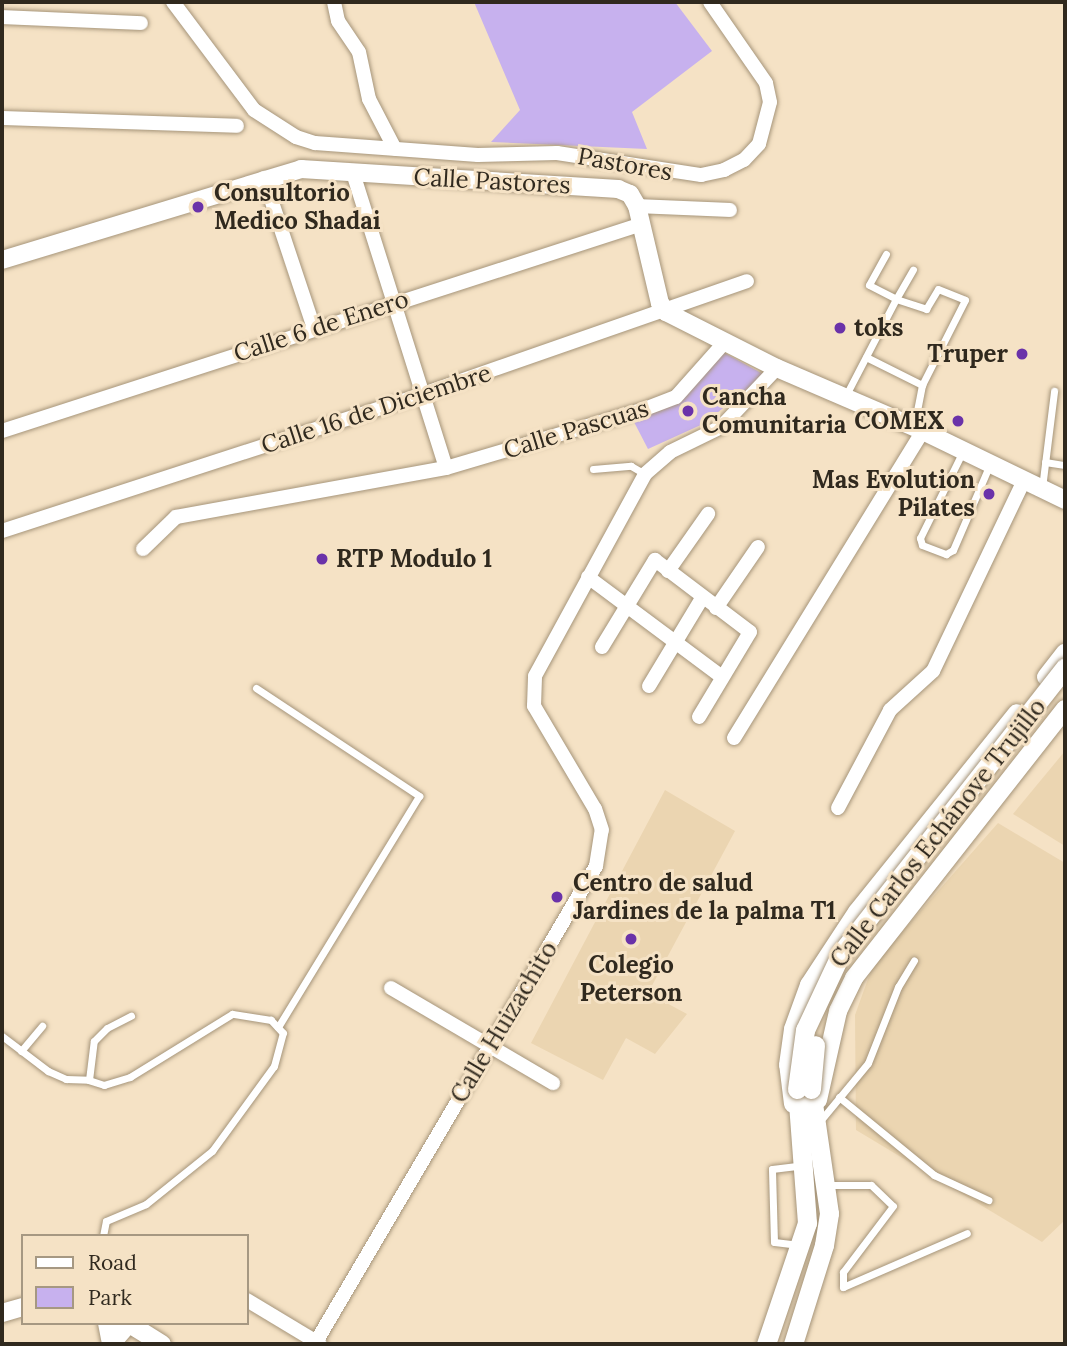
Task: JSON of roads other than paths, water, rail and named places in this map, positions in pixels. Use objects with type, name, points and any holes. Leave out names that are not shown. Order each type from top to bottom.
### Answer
[{"type":"main road","name":"Calle Carlos Echánove Trujillo","points":[[793,1344],[824,1245],[827,1185],[804,1089],[805,1030],[841,953],[1065,667]]},
{"type":"main road","name":"Calle Carlos Echánove Trujillo","points":[[804,1089],[819,1028],[840,977],[894,900],[1065,689]]},
{"type":"main road","name":"Calle Carlos Echánove Trujillo","points":[[766,1344],[803,1246],[807,1223],[804,1164],[811,1123]]},
{"type":"street","name":"Pastores","points":[[173,2],[232,83],[274,126],[314,143],[478,155],[557,153],[674,173],[724,170],[744,160],[760,144],[769,102],[766,83],[710,2]]},
{"type":"street","points":[[334,2],[338,21],[359,52],[369,99],[396,149]]},
{"type":"street","points":[[2,17],[141,23]]},
{"type":"street","points":[[2,118],[237,126]]},
{"type":"street","name":"Calle Pastores","points":[[2,260],[264,178],[301,169],[618,189],[630,194],[638,206]]},
{"type":"street","points":[[353,173],[396,302],[446,468]]},
{"type":"street","points":[[264,178],[314,327]]},
{"type":"street","points":[[730,210],[638,206],[660,303],[666,312],[777,368],[918,429],[1065,500]]},
{"type":"street","name":"Calle 6 de Enero","points":[[2,431],[314,327],[642,224]]},
{"type":"street","name":"Calle 16 de Diciembre","points":[[2,531],[423,394],[666,312],[747,281]]},
{"type":"street","name":"Calle Pascuas","points":[[143,549],[176,517],[446,468],[676,397],[724,343]]},
{"type":"street","name":"Calle Huizachito","points":[[318,1343],[596,866],[602,830],[595,809],[534,706],[531,689],[587,578],[645,474],[670,452],[721,427],[777,368]]},
{"type":"street","points":[[734,738],[918,429]]},
{"type":"street","points":[[838,808],[890,710],[933,671],[1024,480]]},
{"type":"street","points":[[668,571],[708,514]]},
{"type":"street","points":[[716,608],[758,547]]},
{"type":"street","points":[[602,647],[655,560],[750,632],[699,717]]},
{"type":"street","points":[[587,578],[676,643],[719,682]]},
{"type":"street","points":[[649,686],[702,598]]},
{"type":"street","name":"Calle Carlos Echánove Trujillo","points":[[811,1123],[788,1079],[793,1028],[809,985],[831,949],[896,864],[1065,653]]},
{"type":"street","name":"Calle Carlos Echánove Trujillo","points":[[811,1123],[838,1011],[877,944],[1065,708]]},
{"type":"street","points":[[942,807],[966,815],[972,826]]},
{"type":"street","points":[[896,864],[903,877],[924,885]]},
{"type":"street","points":[[391,988],[553,1083]]},
{"type":"street","points":[[248,1301],[318,1343]]},
{"type":"street","points":[[107,1325],[111,1344]]},
{"type":"street","points":[[111,1344],[127,1325]]},
{"type":"street","points":[[132,1325],[162,1344]]},
{"type":"lane","points":[[886,254],[869,285],[895,299],[926,309],[938,289],[965,300],[922,385],[918,429]]},
{"type":"lane","points":[[845,397],[895,299],[913,270]]},
{"type":"lane","points":[[866,357],[922,385]]},
{"type":"lane","points":[[1042,489],[1054,391]]},
{"type":"lane","points":[[963,450],[920,538],[922,545],[946,554],[953,550],[990,464]]},
{"type":"lane","points":[[1045,461],[1065,465]]},
{"type":"lane","points":[[593,469],[631,466],[645,474]]},
{"type":"lane","points":[[256,688],[419,796],[278,1027]]},
{"type":"lane","points":[[1028,699],[1065,708]]},
{"type":"lane","points":[[811,1123],[839,1097],[868,1063],[898,987],[914,960]]},
{"type":"lane","points":[[2,1037],[66,1079],[89,1080],[104,1085],[130,1077],[232,1014],[271,1020],[283,1032],[274,1066],[212,1151],[146,1204],[106,1221],[103,1234]]},
{"type":"lane","points":[[89,1080],[93,1041],[107,1028],[131,1016]]},
{"type":"lane","points":[[21,1051],[42,1026]]},
{"type":"lane","points":[[839,1097],[933,1175],[988,1200]]},
{"type":"lane","points":[[803,1246],[774,1242],[772,1169],[804,1164]]},
{"type":"lane","points":[[827,1185],[871,1185],[893,1206],[843,1272],[843,1287],[967,1233]]},
{"type":"place","name":"Consultorio Medico Shadai","points":[[198,207]]},
{"type":"place","name":"toks","points":[[840,328]]},
{"type":"place","name":"Truper","points":[[1022,354]]},
{"type":"place","name":"Cancha Comunitaria","points":[[688,411]]},
{"type":"place","name":"COMEX","points":[[958,421]]},
{"type":"place","name":"Mas Evolution Pilates","points":[[989,494]]},
{"type":"place","name":"RTP Modulo 1","points":[[322,559]]},
{"type":"place","name":"Centro de salud Jardines de la palma T1","points":[[557,897]]},
{"type":"place","name":"Colegio Peterson","points":[[631,939]]}]
